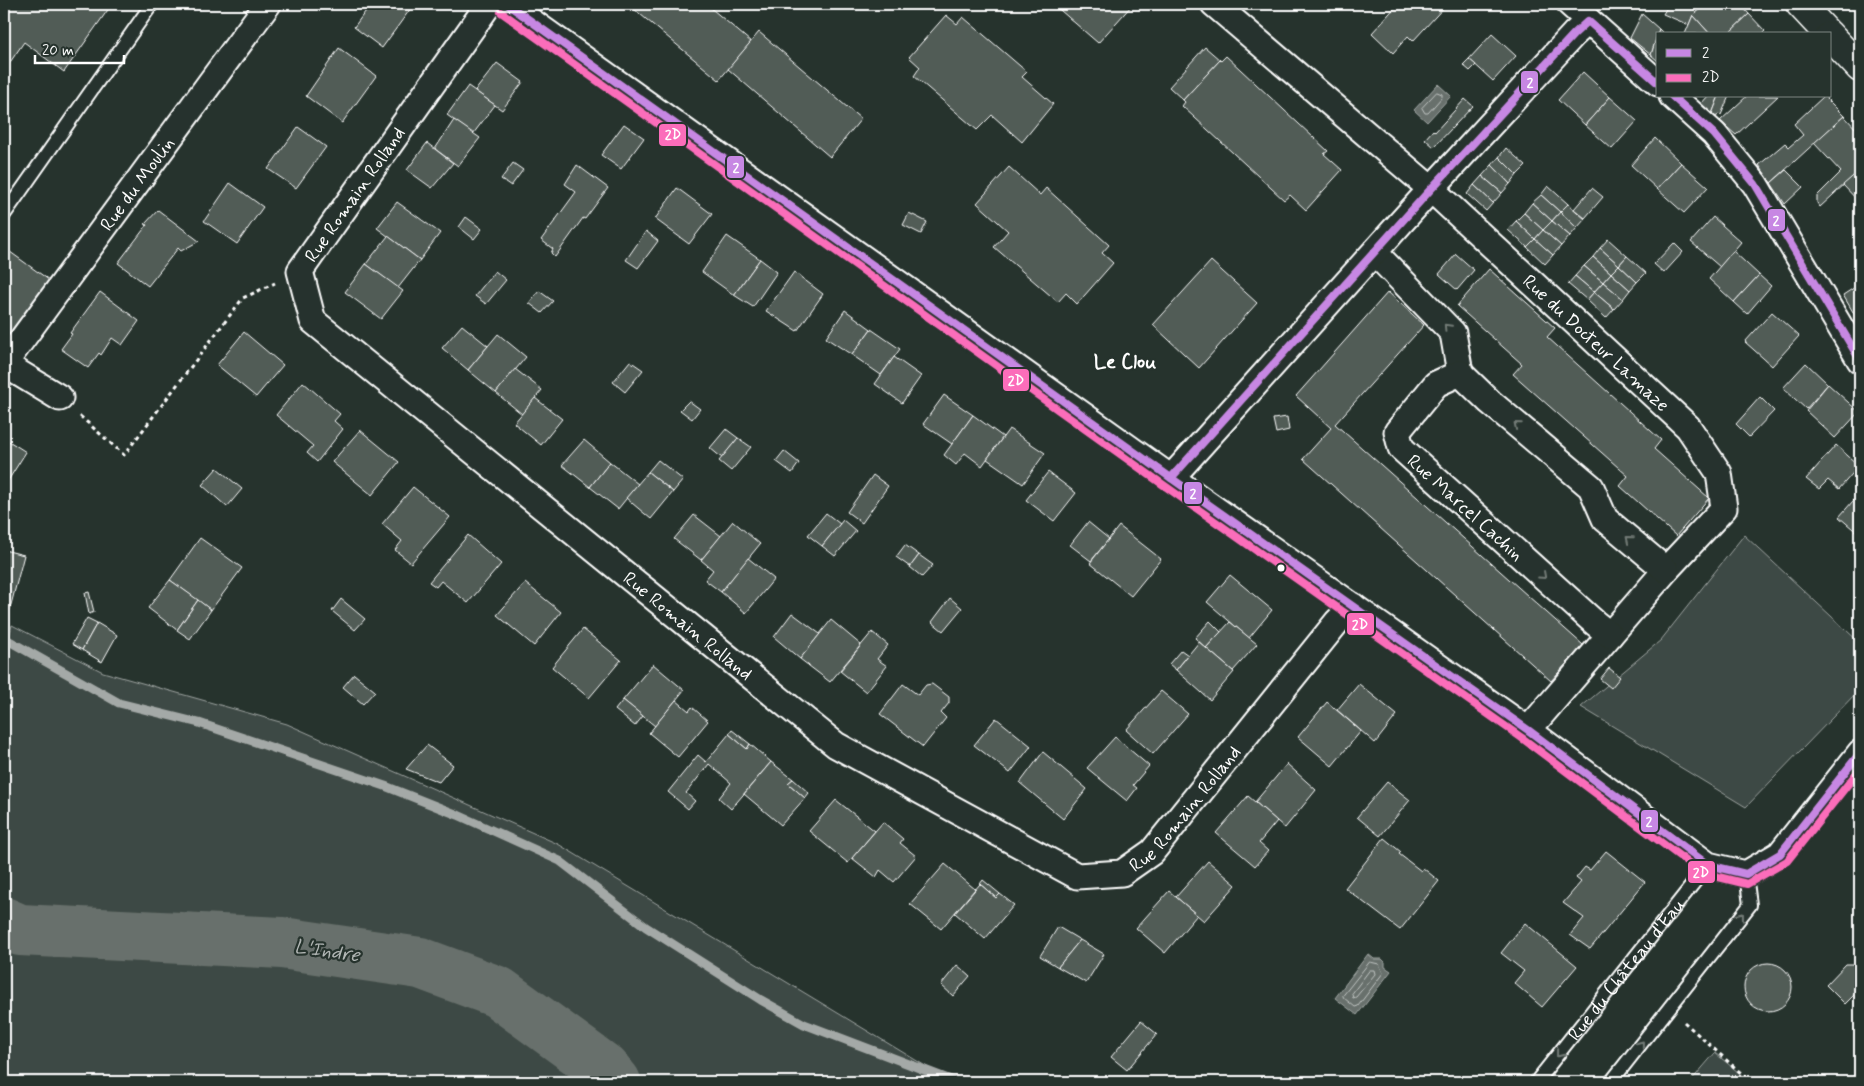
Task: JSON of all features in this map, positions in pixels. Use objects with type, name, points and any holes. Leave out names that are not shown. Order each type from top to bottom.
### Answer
[{"type":"main road","points":[[1800,4],[1826,32]]},
{"type":"main road","points":[[1832,38],[1860,68]]},
{"type":"street","name":"Rue du Moulin","points":[[60,398],[4,364],[268,4]]},
{"type":"street","name":"Rue Romain Rolland","points":[[489,4],[300,271],[313,321],[836,745],[1077,876],[1122,873],[1152,852],[1331,630],[1353,606]]},
{"type":"street","points":[[507,4],[1171,478],[1528,730],[1708,865],[1746,874],[1780,854],[1860,753]]},
{"type":"street","name":"Rue du Docteur Lamaze","points":[[1214,4],[1431,189],[1688,427],[1719,473],[1724,508],[1666,570],[1528,730]]},
{"type":"street","points":[[1570,4],[1656,81]]},
{"type":"street","points":[[1171,478],[1431,189],[1588,21]]},
{"type":"street","points":[[1674,98],[1714,134],[1755,184],[1860,360]]},
{"type":"street","points":[[1375,253],[1453,333],[1460,373],[1490,402],[1591,487],[1606,519],[1666,570]]},
{"type":"street","name":"Rue Marcel Cachin","points":[[1460,373],[1436,384],[1397,432],[1401,448],[1610,635]]},
{"type":"lane","points":[[4,215],[152,4]]},
{"type":"lane","name":"Rue du Château d'Eau","points":[[1536,1082],[1708,865]]},
{"type":"lane","points":[[1611,1082],[1750,905],[1746,874]]},
{"type":"path","points":[[60,398],[124,456],[243,298],[300,271]]},
{"type":"path","points":[[1669,1008],[1751,1082]]},
{"type":"shaded area","points":[[1744,535],[1860,643],[1860,689],[1746,807],[1581,707],[1661,640]]},
{"type":"shaded area","points":[[12,625],[103,672],[287,724],[558,844],[952,1082],[4,1082],[4,656]]},
{"type":"shaded area","points":[[1715,1053],[1750,1082],[1690,1082]]},
{"type":"water","points":[[1438,84],[1451,96],[1427,122],[1414,110]]},
{"type":"water","points":[[1368,954],[1374,959],[1382,959],[1385,962],[1385,967],[1391,971],[1357,1015],[1335,998]]},
{"type":"building","points":[[4,4],[112,4],[64,72],[24,42],[4,71]]},
{"type":"building","points":[[371,4],[414,4],[382,48],[354,27]]},
{"type":"building","points":[[628,4],[706,4],[751,42],[719,80]]},
{"type":"building","points":[[1053,4],[1133,4],[1098,43]]},
{"type":"building","points":[[1398,4],[1447,4],[1413,41],[1408,36],[1393,53],[1372,33]]},
{"type":"building","points":[[1669,4],[1680,9],[1683,4],[1705,4],[1693,15],[1689,25],[1663,14]]},
{"type":"building","points":[[1705,4],[1740,4],[1749,14],[1730,32],[1708,32],[1693,15]]},
{"type":"building","points":[[1642,14],[1659,29],[1656,32],[1651,55],[1630,38]]},
{"type":"building","points":[[1749,14],[1765,31],[1764,32],[1730,32]]},
{"type":"building","points":[[946,15],[957,24],[963,17],[1027,72],[1022,77],[1053,104],[1022,142],[992,115],[977,130],[914,76],[920,67],[909,57]]},
{"type":"building","points":[[1693,15],[1708,32],[1686,32]]},
{"type":"building","points":[[759,32],[861,119],[830,157],[728,69]]},
{"type":"building","points":[[1492,34],[1516,56],[1493,81],[1469,59]]},
{"type":"building","points":[[1656,39],[1656,59],[1651,55]]},
{"type":"building","points":[[1205,47],[1220,60],[1183,100],[1169,87]]},
{"type":"building","points":[[339,48],[376,76],[342,123],[306,96]]},
{"type":"building","points":[[1226,56],[1328,151],[1324,154],[1342,170],[1306,210],[1290,195],[1284,200],[1182,106],[1185,102],[1183,100]]},
{"type":"building","points":[[1469,59],[1476,65],[1470,71],[1463,65]]},
{"type":"building","points":[[497,63],[523,82],[502,110],[475,91]]},
{"type":"building","points":[[1583,72],[1610,97],[1585,125],[1558,100]]},
{"type":"building","points":[[468,86],[495,105],[473,134],[447,115]]},
{"type":"building","points":[[1610,97],[1637,121],[1612,149],[1585,125]]},
{"type":"building","points":[[1706,98],[1718,98],[1712,114],[1701,104]]},
{"type":"building","points":[[1718,98],[1728,98],[1721,115],[1718,114],[1716,118],[1712,114]]},
{"type":"building","points":[[1745,98],[1776,98],[1736,135],[1720,121]]},
{"type":"building","points":[[1822,98],[1826,98],[1844,116],[1771,183],[1759,165],[1785,143],[1789,147],[1803,135],[1794,124]]},
{"type":"building","points":[[1465,99],[1473,106],[1434,147],[1425,139],[1433,130],[1435,132]]},
{"type":"building","points":[[1844,116],[1860,133],[1860,170],[1820,207],[1817,203],[1817,196],[1841,172],[1814,143]]},
{"type":"building","points":[[454,120],[480,138],[458,166],[435,149]]},
{"type":"building","points":[[624,124],[644,138],[621,169],[601,155]]},
{"type":"building","points":[[298,127],[326,147],[296,188],[268,169]]},
{"type":"building","points":[[1655,138],[1681,163],[1657,189],[1631,165]]},
{"type":"building","points":[[427,143],[453,163],[432,188],[407,170]]},
{"type":"building","points":[[1506,148],[1526,166],[1517,175],[1499,157]]},
{"type":"building","points":[[1499,157],[1517,175],[1510,184],[1492,165]]},
{"type":"building","points":[[513,163],[523,170],[511,186],[501,179]]},
{"type":"building","points":[[1681,163],[1708,187],[1684,213],[1657,189]]},
{"type":"building","points":[[577,165],[608,188],[585,219],[583,218],[555,257],[551,253],[553,249],[541,240],[576,192],[565,184]]},
{"type":"building","points":[[1492,165],[1510,184],[1502,193],[1482,176]]},
{"type":"building","points":[[1009,167],[1040,195],[1046,188],[1109,245],[1102,253],[1113,263],[1077,304],[1066,293],[1058,302],[994,247],[1008,231],[977,203]]},
{"type":"building","points":[[1786,170],[1803,187],[1785,204],[1771,183]]},
{"type":"building","points":[[1860,170],[1860,203],[1843,185]]},
{"type":"building","points":[[1482,176],[1502,193],[1493,203],[1474,185]]},
{"type":"building","points":[[230,183],[263,207],[237,244],[204,221]]},
{"type":"building","points":[[1474,185],[1493,203],[1486,211],[1467,194]]},
{"type":"building","points":[[1548,186],[1568,204],[1560,212],[1541,195]]},
{"type":"building","points":[[677,188],[712,214],[689,244],[655,219]]},
{"type":"building","points":[[1592,188],[1603,197],[1585,218],[1574,209]]},
{"type":"building","points":[[1541,195],[1560,212],[1552,221],[1532,203]]},
{"type":"building","points":[[397,202],[440,233],[420,260],[377,228]]},
{"type":"building","points":[[1532,203],[1552,221],[1543,230],[1524,213]]},
{"type":"building","points":[[1568,204],[1585,219],[1577,228],[1560,212]]},
{"type":"building","points":[[158,210],[199,241],[181,251],[178,248],[148,286],[118,263],[147,225],[145,224]]},
{"type":"building","points":[[1560,212],[1577,228],[1570,236],[1552,221]]},
{"type":"building","points":[[909,213],[927,222],[921,234],[903,225]]},
{"type":"building","points":[[1524,213],[1543,230],[1535,239],[1516,221]]},
{"type":"building","points":[[466,217],[482,229],[474,239],[459,227]]},
{"type":"building","points":[[1713,217],[1741,242],[1720,267],[1691,242]]},
{"type":"building","points":[[1516,221],[1535,239],[1527,247],[1508,230]]},
{"type":"building","points":[[1552,221],[1570,236],[1561,246],[1543,230]]},
{"type":"building","points":[[1543,230],[1561,246],[1553,255],[1535,239]]},
{"type":"building","points":[[646,231],[658,241],[638,268],[626,260]]},
{"type":"building","points":[[388,236],[420,260],[398,288],[366,264]]},
{"type":"building","points":[[727,236],[760,259],[734,295],[702,272]]},
{"type":"building","points":[[1535,239],[1553,255],[1545,264],[1527,247]]},
{"type":"building","points":[[1608,239],[1627,256],[1619,265],[1600,248]]},
{"type":"building","points":[[1674,243],[1683,252],[1664,273],[1654,264]]},
{"type":"building","points":[[1600,248],[1619,265],[1611,273],[1593,257]]},
{"type":"building","points":[[6,249],[49,280],[4,342],[4,253]]},
{"type":"building","points":[[1733,251],[1759,275],[1734,302],[1709,279]]},
{"type":"building","points":[[1456,254],[1474,270],[1457,290],[1439,274]]},
{"type":"building","points":[[1627,256],[1646,273],[1637,282],[1619,265]]},
{"type":"building","points":[[1593,257],[1611,273],[1603,282],[1584,266]]},
{"type":"building","points":[[760,259],[777,272],[753,307],[734,295]]},
{"type":"building","points":[[1211,261],[1257,303],[1199,368],[1153,325]]},
{"type":"building","points":[[366,264],[403,291],[381,319],[345,292]]},
{"type":"building","points":[[1619,265],[1637,282],[1630,290],[1611,273]]},
{"type":"building","points":[[1584,266],[1603,282],[1594,292],[1575,276]]},
{"type":"building","points":[[1489,269],[1555,328],[1547,337],[1661,440],[1654,449],[1709,498],[1676,536],[1620,486],[1628,476],[1513,374],[1522,364],[1457,306]]},
{"type":"building","points":[[495,271],[506,280],[486,304],[475,296]]},
{"type":"building","points":[[794,272],[823,294],[797,331],[766,311]]},
{"type":"building","points":[[1611,273],[1630,290],[1623,299],[1603,282]]},
{"type":"building","points":[[1759,275],[1771,286],[1747,314],[1734,302]]},
{"type":"building","points":[[1575,276],[1594,292],[1587,300],[1568,284]]},
{"type":"building","points":[[1603,282],[1623,299],[1614,309],[1594,292]]},
{"type":"building","points":[[1860,284],[1860,314],[1856,317],[1843,295]]},
{"type":"building","points":[[539,291],[553,301],[542,313],[529,303]]},
{"type":"building","points":[[100,292],[139,321],[122,345],[112,338],[101,355],[99,353],[88,368],[61,349],[72,334],[70,333]]},
{"type":"building","points":[[1388,292],[1424,325],[1335,424],[1583,645],[1551,681],[1303,459],[1331,428],[1296,396]]},
{"type":"building","points":[[1594,292],[1614,309],[1606,318],[1587,300]]},
{"type":"building","points":[[845,310],[871,329],[852,355],[826,338]]},
{"type":"building","points":[[1772,312],[1799,336],[1772,366],[1745,342]]},
{"type":"building","points":[[462,325],[488,346],[468,370],[442,348]]},
{"type":"building","points":[[871,329],[900,349],[881,375],[852,355]]},
{"type":"building","points":[[244,332],[283,365],[256,397],[217,365]]},
{"type":"building","points":[[498,334],[526,357],[496,393],[468,370]]},
{"type":"building","points":[[894,357],[921,376],[902,403],[875,384]]},
{"type":"building","points":[[630,361],[643,370],[625,392],[613,382]]},
{"type":"building","points":[[1806,363],[1828,384],[1806,409],[1783,388]]},
{"type":"building","points":[[515,369],[542,390],[522,414],[496,393]]},
{"type":"building","points":[[303,382],[340,414],[334,421],[343,429],[317,462],[307,453],[313,446],[276,415]]},
{"type":"building","points":[[1828,384],[1859,412],[1835,438],[1806,411]]},
{"type":"building","points":[[944,395],[973,415],[952,444],[923,424]]},
{"type":"building","points":[[1760,397],[1774,411],[1749,437],[1736,424]]},
{"type":"building","points":[[535,398],[562,419],[541,445],[514,423]]},
{"type":"building","points":[[689,401],[700,409],[692,419],[680,410]]},
{"type":"building","points":[[973,415],[1003,437],[982,466],[965,453],[956,465],[944,455]]},
{"type":"building","points":[[1287,417],[1289,430],[1276,433],[1273,419]]},
{"type":"building","points":[[726,429],[738,438],[722,458],[710,448]]},
{"type":"building","points":[[1009,429],[1045,453],[1023,484],[987,459]]},
{"type":"building","points":[[360,430],[399,462],[372,495],[332,462]]},
{"type":"building","points":[[4,438],[26,452],[4,487]]},
{"type":"building","points":[[738,438],[751,447],[731,471],[719,461]]},
{"type":"building","points":[[584,440],[610,462],[590,487],[562,465]]},
{"type":"building","points":[[1836,445],[1859,466],[1839,489],[1828,480],[1819,489],[1806,479]]},
{"type":"building","points":[[784,451],[799,463],[792,473],[776,461]]},
{"type":"building","points":[[658,460],[683,480],[673,492],[648,472]]},
{"type":"building","points":[[610,462],[638,484],[618,509],[590,487]]},
{"type":"building","points":[[217,468],[242,489],[227,507],[202,485]]},
{"type":"building","points":[[648,472],[673,492],[651,519],[626,498]]},
{"type":"building","points":[[1048,472],[1076,493],[1054,521],[1026,500]]},
{"type":"building","points":[[873,475],[888,486],[862,523],[847,512]]},
{"type":"building","points":[[413,487],[450,517],[411,563],[395,550],[402,541],[382,524]]},
{"type":"building","points":[[1860,493],[1860,535],[1839,517]]},
{"type":"building","points":[[826,513],[840,524],[822,546],[808,535]]},
{"type":"building","points":[[694,515],[721,536],[701,560],[674,539]]},
{"type":"building","points":[[843,520],[856,531],[835,556],[822,546]]},
{"type":"building","points":[[733,521],[760,544],[721,592],[705,580],[713,570],[701,560]]},
{"type":"building","points":[[1088,522],[1109,539],[1091,561],[1070,545]]},
{"type":"building","points":[[1119,526],[1161,559],[1131,596],[1090,563]]},
{"type":"building","points":[[468,535],[501,564],[468,603],[441,581],[436,587],[429,582]]},
{"type":"building","points":[[200,538],[242,568],[211,610],[170,580]]},
{"type":"building","points":[[905,545],[919,555],[910,567],[896,557]]},
{"type":"building","points":[[4,550],[24,555],[7,620],[4,619]]},
{"type":"building","points":[[919,555],[933,565],[922,577],[910,567]]},
{"type":"building","points":[[748,558],[774,579],[746,613],[721,592]]},
{"type":"building","points":[[1230,575],[1272,610],[1249,638],[1207,602]]},
{"type":"building","points":[[170,580],[198,600],[177,630],[148,608]]},
{"type":"building","points":[[525,583],[561,612],[534,646],[497,615]]},
{"type":"building","points":[[89,592],[94,612],[89,614],[85,593]]},
{"type":"building","points":[[950,598],[962,608],[943,631],[932,622]]},
{"type":"building","points":[[341,599],[365,619],[355,630],[332,611]]},
{"type":"building","points":[[198,600],[211,610],[190,639],[177,630]]},
{"type":"building","points":[[792,613],[820,634],[800,659],[774,637]]},
{"type":"building","points":[[87,618],[97,623],[82,650],[72,644]]},
{"type":"building","points":[[4,619],[7,620],[4,635]]},
{"type":"building","points":[[831,620],[861,645],[830,682],[800,659]]},
{"type":"building","points":[[1210,621],[1221,632],[1206,648],[1195,638]]},
{"type":"building","points":[[1230,622],[1257,644],[1233,671],[1206,648]]},
{"type":"building","points":[[97,623],[117,635],[102,662],[82,650]]},
{"type":"building","points":[[583,629],[621,660],[589,698],[552,667]]},
{"type":"building","points":[[872,632],[888,645],[877,659],[887,666],[866,692],[840,671]]},
{"type":"building","points":[[1199,642],[1234,672],[1210,700],[1176,670]]},
{"type":"building","points":[[1181,650],[1188,655],[1176,670],[1169,664]]},
{"type":"building","points":[[653,664],[684,690],[655,726],[623,700]]},
{"type":"building","points":[[1609,668],[1620,677],[1611,688],[1600,679]]},
{"type":"building","points":[[354,674],[375,691],[363,704],[343,687]]},
{"type":"building","points":[[903,684],[918,695],[926,685],[932,684],[949,697],[949,703],[941,713],[946,718],[923,747],[880,714]]},
{"type":"building","points":[[1359,684],[1397,715],[1375,743],[1337,710]]},
{"type":"building","points":[[1161,691],[1188,714],[1153,754],[1126,730]]},
{"type":"building","points":[[623,700],[643,716],[635,726],[615,710]]},
{"type":"building","points":[[676,700],[689,711],[692,707],[708,721],[678,757],[649,733]]},
{"type":"building","points":[[1327,702],[1361,731],[1332,766],[1298,737]]},
{"type":"building","points":[[996,718],[1031,746],[1010,773],[974,745]]},
{"type":"building","points":[[732,730],[750,744],[747,749],[729,734]]},
{"type":"building","points":[[729,734],[747,749],[750,744],[771,762],[731,809],[719,798],[731,783],[709,764],[686,793],[695,801],[688,809],[668,792],[698,755],[706,762]]},
{"type":"building","points":[[1115,737],[1149,766],[1133,785],[1137,788],[1127,801],[1087,768]]},
{"type":"building","points":[[427,745],[453,765],[439,782],[406,769]]},
{"type":"building","points":[[1043,752],[1087,789],[1063,819],[1020,783]]},
{"type":"building","points":[[771,762],[793,779],[788,783],[805,798],[781,825],[744,794]]},
{"type":"building","points":[[1287,764],[1316,790],[1285,828],[1255,802]]},
{"type":"building","points":[[793,779],[809,793],[805,798],[788,783]]},
{"type":"building","points":[[1387,782],[1410,800],[1380,836],[1357,817]]},
{"type":"building","points":[[1248,796],[1277,821],[1259,843],[1268,851],[1255,866],[1216,833]]},
{"type":"building","points":[[836,800],[875,831],[848,863],[809,831]]},
{"type":"building","points":[[883,822],[903,839],[900,843],[916,856],[894,882],[880,870],[876,877],[852,858]]},
{"type":"building","points":[[1384,838],[1401,852],[1399,854],[1421,871],[1423,868],[1439,881],[1400,930],[1345,888]]},
{"type":"building","points":[[1606,851],[1645,882],[1590,949],[1570,935],[1584,918],[1563,903],[1581,882],[1576,878],[1585,867],[1590,870]]},
{"type":"building","points":[[1208,861],[1236,885],[1204,921],[1176,897]]},
{"type":"building","points":[[945,864],[975,889],[941,929],[910,904]]},
{"type":"building","points":[[983,880],[1000,894],[996,898],[980,884]]},
{"type":"building","points":[[980,884],[996,898],[1000,894],[1014,905],[985,939],[955,913]]},
{"type":"building","points":[[1169,891],[1197,915],[1165,953],[1136,928]]},
{"type":"building","points":[[1525,923],[1577,966],[1542,1007],[1514,983],[1524,971],[1501,953]]},
{"type":"building","points":[[1058,927],[1080,940],[1058,967],[1040,956]]},
{"type":"building","points":[[1080,940],[1104,954],[1086,983],[1058,967]]},
{"type":"building","points":[[1768,963],[1777,965],[1785,970],[1790,978],[1792,987],[1790,996],[1785,1004],[1777,1009],[1768,1011],[1759,1009],[1751,1004],[1746,996],[1744,987],[1746,978],[1751,970],[1759,965]]},
{"type":"building","points":[[1846,964],[1860,964],[1860,989],[1845,1004],[1826,985]]},
{"type":"building","points":[[957,965],[970,976],[953,996],[941,985]]},
{"type":"building","points":[[1141,1021],[1157,1034],[1127,1070],[1111,1057]]},
{"type":"waterway","points":[[4,638],[119,703],[199,723],[385,786],[458,815],[560,861],[646,927],[761,1000],[804,1024],[956,1082]]},
{"type":"waterway","name":"L'Indre","points":[[4,923],[20,930],[282,943],[420,963],[498,992],[604,1069],[615,1082]]},
{"type":"transit line","name":"2","points":[[507,4],[1171,478],[1528,730],[1708,865],[1746,874],[1780,854],[1860,753]]},
{"type":"transit line","name":"2D","points":[[501,12],[1165,486],[1522,738],[1702,873],[1747,884],[1787,861],[1860,769]]},
{"type":"transit line","name":"2","points":[[1171,478],[1431,189],[1588,21],[1656,81]]},
{"type":"transit line","name":"2","points":[[1674,98],[1714,134],[1755,184],[1860,360]]},
{"type":"district","name":"Le Clou","points":[[1125,361]]}]
